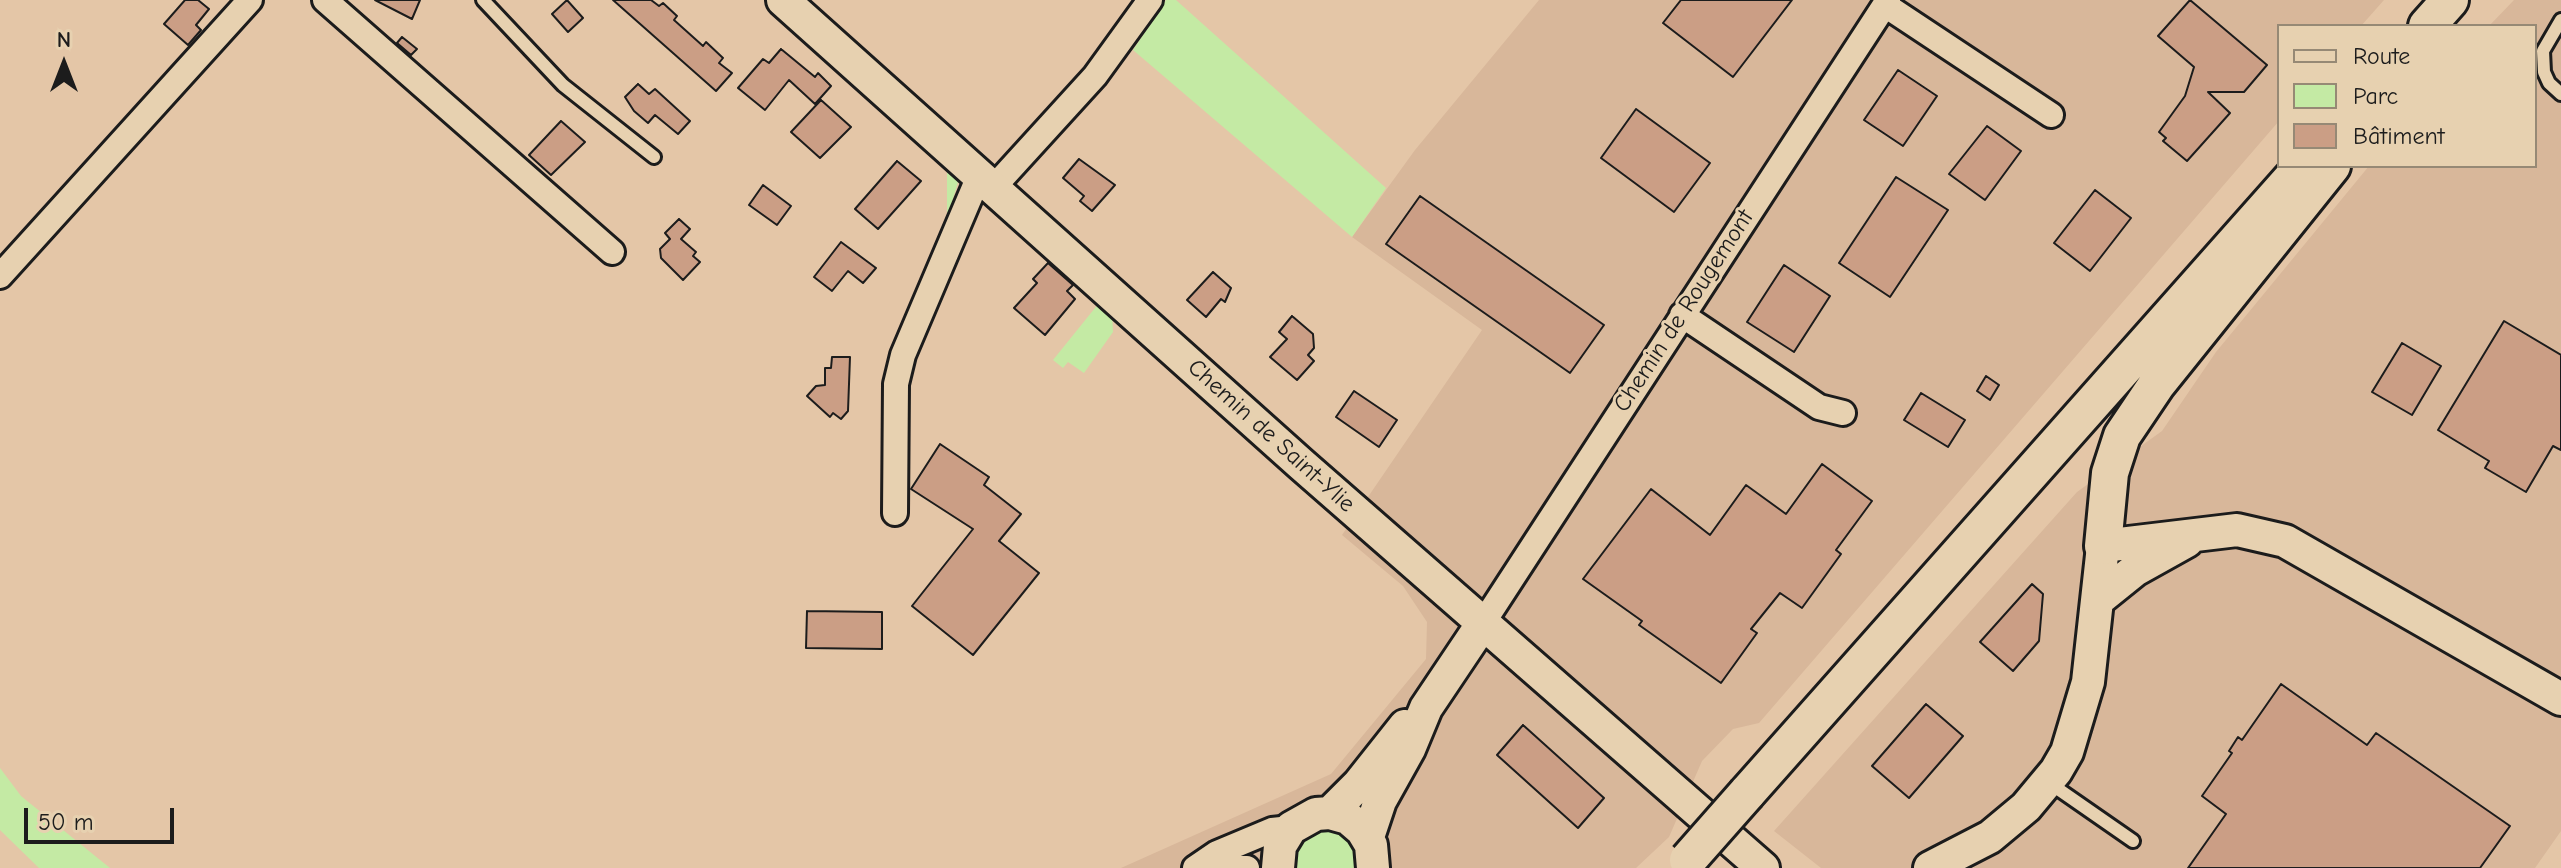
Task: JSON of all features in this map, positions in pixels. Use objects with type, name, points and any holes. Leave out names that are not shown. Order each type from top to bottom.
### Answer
[{"type":"main road","points":[[2429,24],[2450,0]]},
{"type":"main road","points":[[2446,24],[2465,0]]},
{"type":"main road","points":[[1685,864],[2301,168]]},
{"type":"main road","points":[[2103,546],[2110,473],[2122,436],[2157,384],[2330,168]]},
{"type":"street","points":[[0,276],[250,0]]},
{"type":"street","points":[[325,0],[612,252]]},
{"type":"street","name":"Chemin de Saint-Ylie","points":[[783,0],[1763,868]]},
{"type":"street","points":[[895,513],[896,384],[903,355],[986,182],[1095,76],[1150,0]]},
{"type":"street","points":[[1886,2],[2051,115]]},
{"type":"street","name":"Chemin de Rougemont","points":[[1483,623],[1886,2]]},
{"type":"street","points":[[1682,315],[1819,407],[1843,413]]},
{"type":"street","points":[[1930,868],[1990,837],[2026,807],[2048,782],[2067,752],[2083,709],[2099,599],[2103,546],[2200,534],[2253,532],[2304,548],[2561,699]]},
{"type":"street","points":[[2099,599],[2135,570],[2200,534]]},
{"type":"street","points":[[1370,853],[1380,801],[1409,749],[1426,708],[1483,623]]},
{"type":"street","points":[[1330,813],[1359,784],[1398,732],[1426,708]]},
{"type":"street","points":[[1247,868],[1195,868],[1231,847],[1272,830],[1291,828],[1316,814],[1330,813],[1356,823],[1370,853]]},
{"type":"street","points":[[1278,868],[1280,846],[1291,828]]},
{"type":"lane","points":[[483,0],[563,85],[654,157]]},
{"type":"lane","points":[[2561,20],[2543,51],[2544,72],[2549,83],[2561,94]]},
{"type":"lane","points":[[2048,782],[2133,841]]},
{"type":"shaded area","points":[[1539,0],[2384,0],[2363,24],[2277,24],[2277,123],[1759,723],[1733,729],[1702,761],[1669,837],[1636,868],[1121,868],[1331,774],[1426,659],[1427,622],[1403,586],[1342,535],[1482,330],[1352,237],[1415,150]]},
{"type":"shaded area","points":[[2514,0],[2561,0],[2561,831],[2535,868],[1821,868],[1774,831],[2077,492],[2162,431],[2216,352],[2367,168],[2537,168],[2537,24],[2491,24]]},
{"type":"green space","points":[[1166,0],[1176,0],[1386,188],[1352,237],[1133,50]]},
{"type":"green space","points":[[947,168],[958,182],[947,219]]},
{"type":"green space","points":[[1099,303],[1112,311],[1113,332],[1084,373],[1068,362],[1063,368],[1053,360]]},
{"type":"green space","points":[[0,768],[21,796],[110,868],[39,868],[0,830]]},
{"type":"green space","points":[[1316,825],[1351,834],[1362,868],[1290,868],[1291,850]]},
{"type":"building","points":[[185,0],[198,0],[209,9],[196,25],[201,30],[188,45],[164,24]]},
{"type":"building","points":[[375,0],[420,0],[412,19]]},
{"type":"building","points":[[567,0],[583,18],[568,32],[552,14]]},
{"type":"building","points":[[613,0],[651,0],[659,6],[663,3],[677,16],[674,20],[703,46],[706,42],[723,58],[719,63],[732,73],[716,91]]},
{"type":"building","points":[[1681,0],[1792,0],[1733,77],[1663,23]]},
{"type":"building","points":[[2190,0],[2267,65],[2244,92],[2208,92],[2230,113],[2187,161],[2163,141],[2166,138],[2159,132],[2185,96],[2194,67],[2158,36]]},
{"type":"building","points":[[402,37],[417,49],[411,55],[397,43]]},
{"type":"building","points":[[781,49],[815,77],[818,73],[831,86],[815,104],[789,80],[765,110],[738,88],[763,59],[769,63]]},
{"type":"building","points":[[1898,70],[1937,96],[1903,146],[1864,120]]},
{"type":"building","points":[[638,84],[649,94],[655,89],[690,121],[678,134],[655,115],[648,123],[634,111],[625,97]]},
{"type":"building","points":[[821,100],[851,127],[820,158],[791,132]]},
{"type":"building","points":[[1636,109],[1710,163],[1674,212],[1601,158]]},
{"type":"building","points":[[561,121],[585,142],[551,175],[529,155]]},
{"type":"building","points":[[1987,126],[2021,151],[1985,200],[1949,174]]},
{"type":"building","points":[[1079,159],[1115,185],[1092,211],[1080,201],[1084,196],[1063,178]]},
{"type":"building","points":[[897,161],[921,181],[878,229],[855,209]]},
{"type":"building","points":[[1896,177],[1948,210],[1890,297],[1839,263]]},
{"type":"building","points":[[763,185],[791,206],[777,225],[749,205]]},
{"type":"building","points":[[2095,190],[2131,218],[2090,271],[2054,243]]},
{"type":"building","points":[[1420,196],[1604,325],[1570,373],[1386,244]]},
{"type":"building","points":[[679,219],[690,229],[681,239],[696,252],[693,256],[700,262],[683,280],[661,258],[660,249],[670,239],[665,233]]},
{"type":"building","points":[[841,242],[876,268],[863,283],[848,271],[832,291],[814,277]]},
{"type":"building","points":[[1048,263],[1073,285],[1067,291],[1075,299],[1045,335],[1014,308],[1037,283],[1033,279]]},
{"type":"building","points":[[1784,265],[1830,296],[1794,352],[1747,322]]},
{"type":"building","points":[[1213,272],[1231,288],[1225,302],[1221,299],[1206,317],[1187,300]]},
{"type":"building","points":[[1292,316],[1313,334],[1314,348],[1308,355],[1314,361],[1297,380],[1270,357],[1287,339],[1279,332]]},
{"type":"building","points":[[2504,321],[2561,355],[2561,450],[2553,446],[2526,492],[2485,468],[2489,461],[2438,430]]},
{"type":"building","points":[[2402,343],[2441,366],[2412,415],[2372,392]]},
{"type":"building","points":[[832,357],[850,357],[848,411],[841,419],[833,413],[830,417],[807,396],[816,386],[825,385],[825,368],[831,368]]},
{"type":"building","points":[[1986,376],[1999,385],[1990,400],[1977,391]]},
{"type":"building","points":[[1354,391],[1397,420],[1379,447],[1336,417]]},
{"type":"building","points":[[1921,393],[1965,420],[1948,447],[1904,420]]},
{"type":"building","points":[[940,444],[989,477],[984,485],[1021,514],[999,541],[1039,573],[973,655],[912,606],[973,529],[911,489]]},
{"type":"building","points":[[1822,464],[1872,501],[1836,550],[1841,554],[1802,608],[1780,593],[1751,629],[1757,633],[1721,683],[1639,625],[1642,621],[1583,579],[1651,489],[1710,535],[1746,485],[1786,514]]},
{"type":"building","points":[[2032,584],[2043,594],[2039,641],[2013,671],[1980,642]]},
{"type":"building","points":[[807,611],[882,612],[882,649],[806,648]]},
{"type":"building","points":[[2281,684],[2367,745],[2376,733],[2510,826],[2480,868],[2188,868],[2226,814],[2202,796],[2232,753],[2229,751],[2238,737],[2242,740]]},
{"type":"building","points":[[1926,704],[1963,736],[1909,798],[1872,766]]},
{"type":"building","points":[[1523,725],[1604,798],[1578,828],[1497,755]]}]
